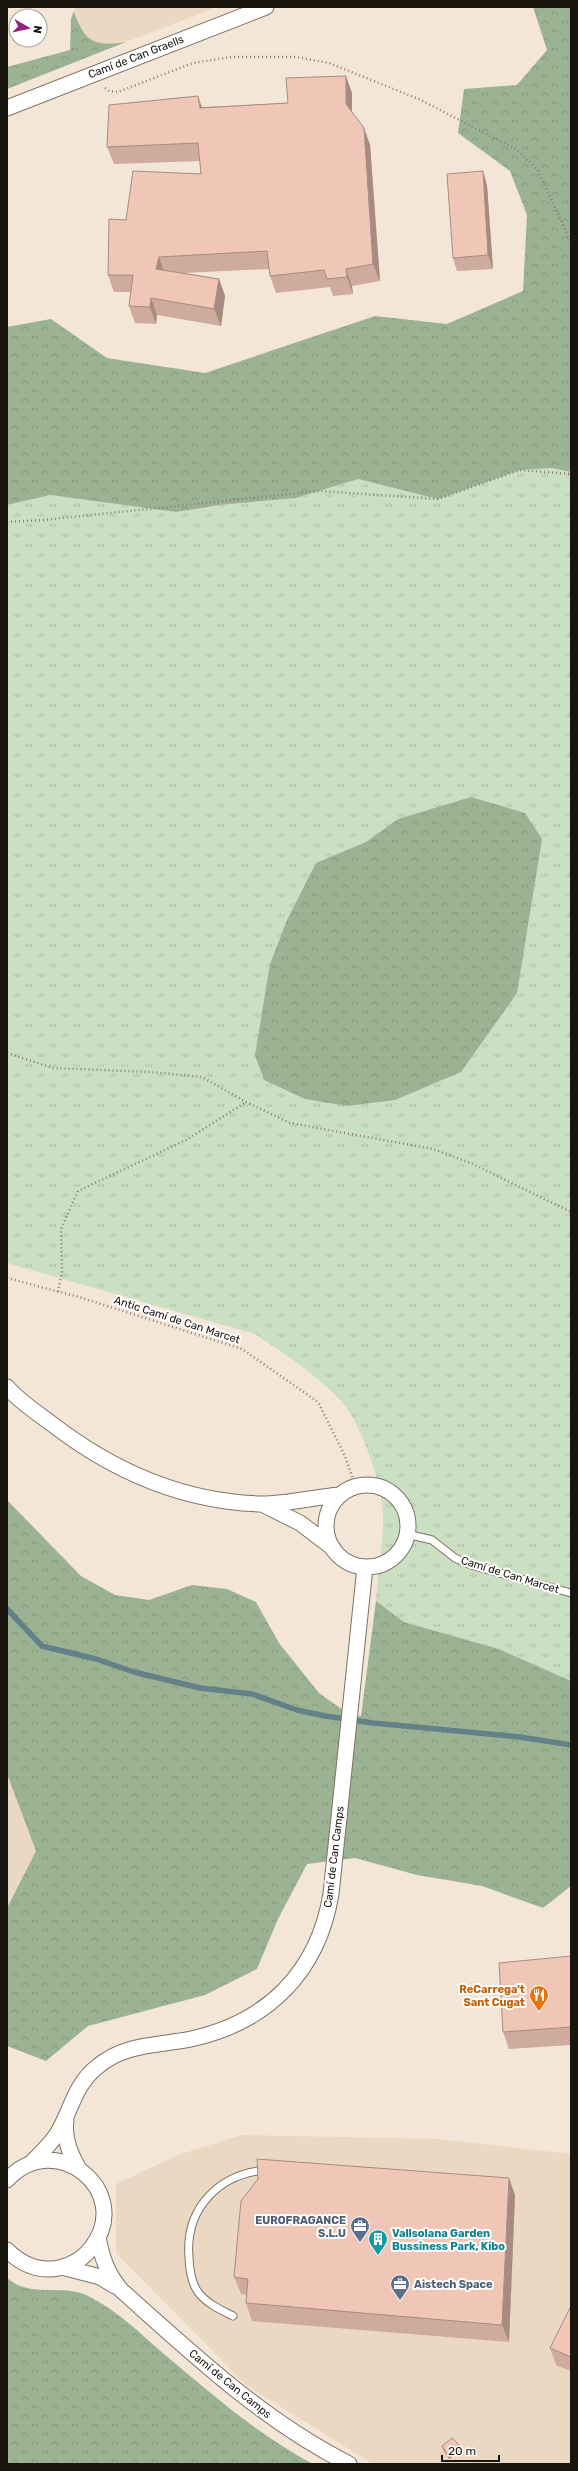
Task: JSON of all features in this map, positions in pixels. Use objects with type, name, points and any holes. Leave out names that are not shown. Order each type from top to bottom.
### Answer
[{"type":"street","name":"Camí de Can Graells","points":[[7,108],[266,7]]},
{"type":"street","points":[[7,1388],[17,1398],[79,1445],[130,1474],[194,1496],[262,1504],[340,1494],[355,1486],[370,1485],[392,1493],[406,1511],[407,1534],[400,1550],[392,1558],[376,1566],[365,1567],[347,1561],[311,1530],[262,1504]]},
{"type":"street","points":[[333,1549],[327,1534],[327,1518],[333,1503],[340,1494]]},
{"type":"street","name":"Camí de Can Camps","points":[[31,2163],[50,2144],[66,2116],[73,2098],[85,2079],[97,2067],[114,2056],[135,2047],[190,2039],[239,2024],[274,2000],[310,1958],[320,1936],[331,1894],[365,1567]]},
{"type":"street","name":"Camí de Can Camps","points":[[66,2116],[64,2131],[71,2154],[79,2169]]},
{"type":"street","points":[[7,2180],[18,2170],[31,2163],[52,2160],[66,2163],[79,2169],[90,2179],[100,2197],[103,2217],[98,2237],[81,2258],[62,2267],[49,2269],[29,2265],[7,2250]]},
{"type":"street","name":"Camí de Can Camps","points":[[98,2237],[102,2258],[109,2275],[121,2290]]},
{"type":"street","name":"Camí de Can Camps","points":[[62,2267],[100,2277],[121,2290],[238,2393],[281,2425],[349,2464]]},
{"type":"lane","name":"Camí de Can Marcet","points":[[407,1534],[432,1540],[455,1558],[470,1565],[571,1594]]},
{"type":"lane","points":[[233,2316],[209,2303],[197,2292],[189,2267],[188,2242],[196,2212],[224,2181],[245,2172],[274,2170]]},
{"type":"path","points":[[97,72],[102,85],[109,91],[118,92],[193,63],[231,57],[296,57],[329,63],[367,76],[421,100],[517,150],[538,170],[571,242]]},
{"type":"path","points":[[7,522],[43,520],[320,491],[438,499],[520,470],[571,474]]},
{"type":"path","points":[[7,1053],[53,1068],[152,1072],[202,1077],[246,1102],[290,1123],[433,1149],[473,1164],[571,1212]]},
{"type":"path","points":[[58,1292],[62,1272],[61,1229],[78,1191],[180,1143],[246,1102]]},
{"type":"path","name":"Antic Camí de Can Marcet","points":[[7,1278],[58,1292],[242,1349],[318,1402],[344,1456],[355,1486]]},
{"type":"shaded area","points":[[74,7],[217,7],[126,42],[109,45],[94,42],[80,29]]},
{"type":"shaded area","points":[[7,1774],[36,1851],[7,1908]]},
{"type":"shaded area","points":[[242,2135],[438,2139],[571,2154],[571,2464],[373,2464],[246,2385],[116,2253],[116,2184],[178,2155]]},
{"type":"green space","points":[[533,7],[571,7],[571,472],[552,468],[520,470],[438,499],[358,479],[296,498],[220,505],[176,512],[50,495],[7,505],[7,327],[51,319],[107,358],[205,373],[375,316],[447,324],[523,291],[527,215],[510,171],[458,133],[464,89],[517,85],[547,50]]},
{"type":"green space","points":[[74,11],[82,30],[92,40],[106,44],[126,42],[7,89],[7,67],[70,50],[71,19]]},
{"type":"green space","points":[[552,468],[571,472],[571,1681],[499,1649],[404,1622],[376,1601],[382,1544],[383,1511],[374,1468],[362,1436],[347,1409],[330,1390],[299,1364],[255,1334],[7,1263],[7,505],[50,495],[176,512],[220,505],[296,498],[358,479],[438,499],[520,470]]},
{"type":"green space","points":[[471,797],[525,813],[542,839],[517,993],[461,1072],[395,1100],[347,1106],[305,1099],[264,1080],[255,1055],[270,964],[287,920],[316,863],[366,842],[398,819]]},
{"type":"green space","points":[[7,1500],[81,1576],[115,1595],[149,1600],[192,1585],[227,1589],[256,1602],[279,1643],[319,1693],[350,1715],[361,1716],[376,1601],[404,1622],[499,1649],[571,1681],[571,1886],[543,1908],[482,1886],[417,1875],[355,1858],[307,1864],[278,1919],[257,1969],[205,1995],[88,2026],[46,2061],[7,2046],[7,1908],[36,1851],[7,1774]]},
{"type":"green space","points":[[7,2278],[26,2288],[78,2292],[109,2308],[254,2427],[293,2453],[313,2464],[7,2464]]},
{"type":"building","points":[[346,76],[346,104],[364,128],[373,264],[346,269],[347,277],[327,279],[324,270],[270,276],[267,251],[159,257],[156,269],[219,279],[214,309],[151,298],[150,307],[129,306],[133,275],[108,275],[109,219],[126,220],[133,171],[201,174],[198,143],[107,147],[109,105],[198,96],[200,108],[288,103],[286,78]]},
{"type":"building","points":[[483,171],[488,255],[453,258],[447,174]]},
{"type":"building","name":"ReCarrega't Sant Cugat","points":[[571,1956],[571,2027],[503,2032],[499,1963]]},
{"type":"building","name":"Vallsolana Garden Bussiness Park, Kibo","points":[[257,2159],[509,2178],[502,2325],[246,2303],[248,2279],[234,2277],[241,2201],[258,2179]]},
{"type":"building","points":[[571,2306],[571,2357],[550,2348]]},
{"type":"building","points":[[452,2438],[459,2445],[447,2454],[442,2446]]},
{"type":"waterway","points":[[7,1609],[42,1646],[96,1659],[134,1672],[200,1688],[252,1694],[297,1710],[325,1716],[373,1723],[520,1737],[571,1745]]},
{"type":"place","name":"ReCarrega't Sant Cugat","points":[[539,2012]]},
{"type":"place","name":"EUROFRAGANCE S.L.U","points":[[360,2243]]},
{"type":"place","name":"Vallsolana Garden Bussiness Park, Kibo","points":[[378,2256]]},
{"type":"place","name":"Aistech Space","points":[[400,2301]]}]
